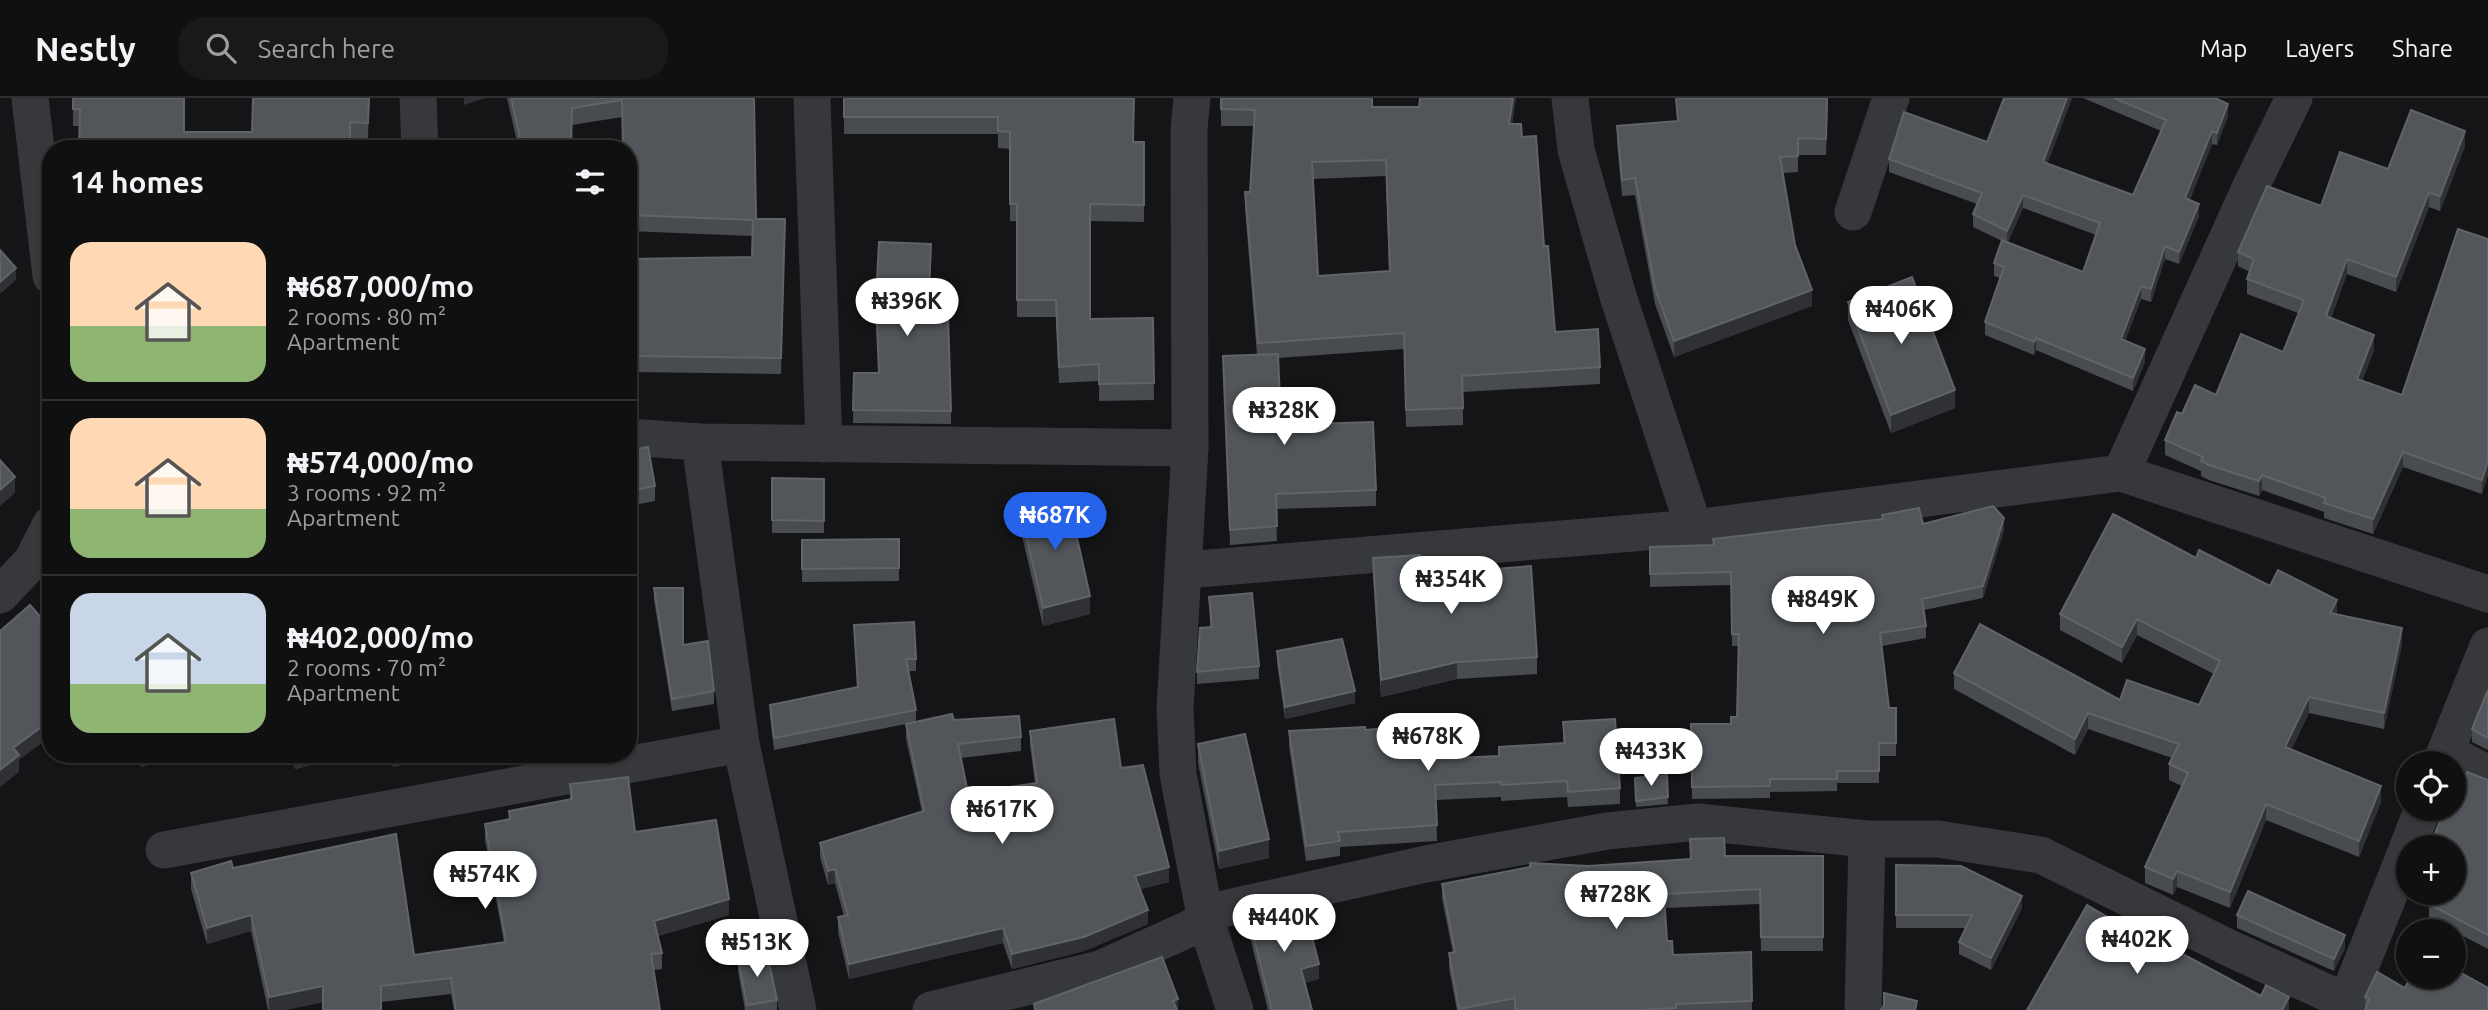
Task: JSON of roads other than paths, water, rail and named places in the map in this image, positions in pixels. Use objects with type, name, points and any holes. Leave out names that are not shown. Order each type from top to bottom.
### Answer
[{"type":"street","points":[[30,98],[42,200]]},
{"type":"street","points":[[418,98],[420,140]]},
{"type":"street","points":[[812,98],[824,444]]},
{"type":"street","points":[[1192,98],[1189,129],[1190,448],[1175,709],[1178,774],[1206,917],[1235,1010]]},
{"type":"street","points":[[1570,98],[1576,150],[1591,204],[1618,296],[1694,528]]},
{"type":"street","points":[[1853,212],[1891,98]]},
{"type":"street","points":[[2121,473],[2252,184],[2294,98]]},
{"type":"street","points":[[637,438],[700,442],[1190,448]]},
{"type":"street","points":[[700,442],[741,744],[798,1010]]},
{"type":"street","points":[[1185,570],[1694,528],[2121,473],[2488,593]]},
{"type":"street","points":[[0,595],[32,561],[42,542]]},
{"type":"street","points":[[2445,751],[2488,646]]},
{"type":"street","points":[[164,850],[741,744]]},
{"type":"street","points":[[2466,766],[2488,774]]},
{"type":"street","points":[[931,1010],[1100,969],[1206,917],[1426,864],[1607,831],[1698,822],[1867,839],[1938,839],[2041,855],[2345,1006],[2396,877]]},
{"type":"street","points":[[1863,1010],[1867,839]]}]
